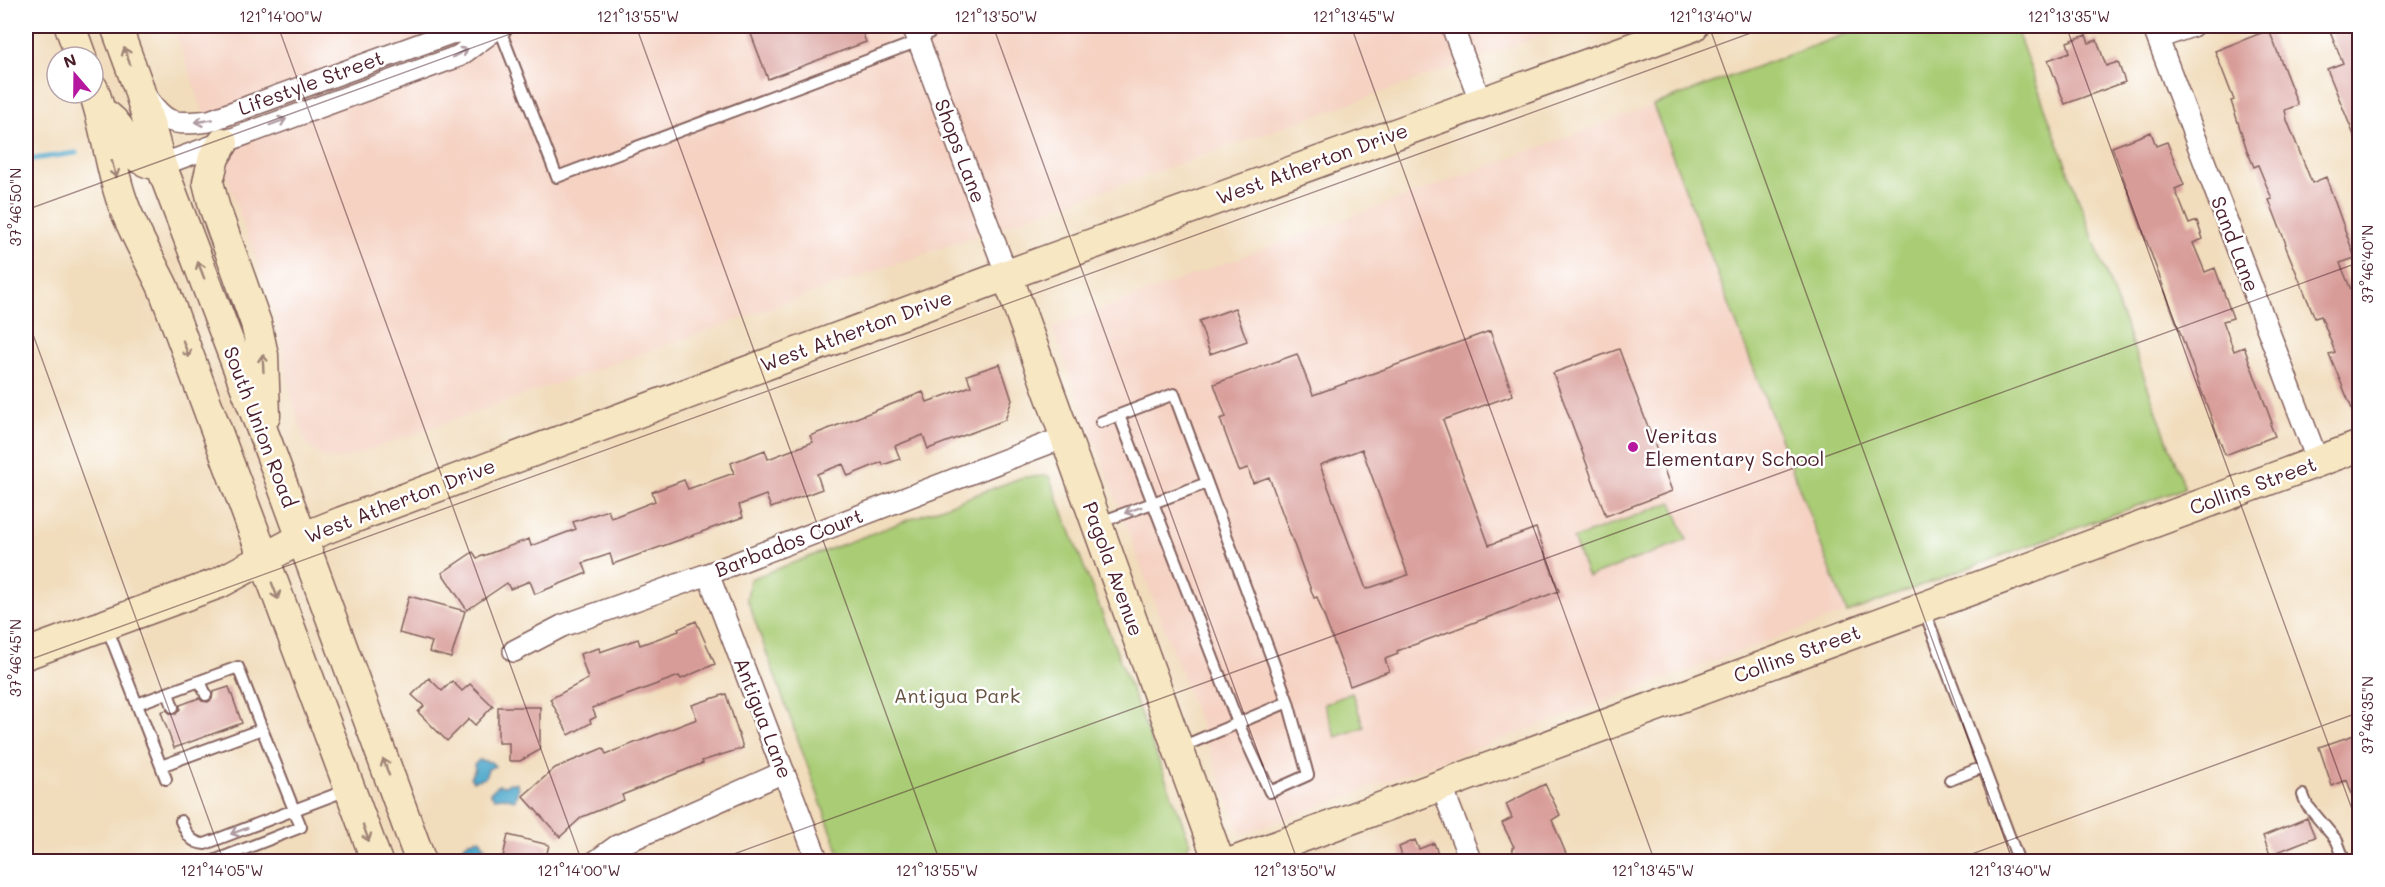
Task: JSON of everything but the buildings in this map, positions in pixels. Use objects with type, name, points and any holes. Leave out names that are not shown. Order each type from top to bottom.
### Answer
[{"type":"street","points":[[70,26],[77,45]]},
{"type":"street","name":"South Union Road","points":[[116,26],[138,86],[161,165],[267,442],[421,861]]},
{"type":"street","name":"Lifestyle Street","points":[[138,86],[158,114],[174,122],[209,121],[451,33],[500,26]]},
{"type":"street","name":"Lifestyle Street","points":[[161,165],[459,56],[500,26]]},
{"type":"street","points":[[1452,26],[1481,103]]},
{"type":"street","name":"West Atherton Drive","points":[[26,654],[219,583],[302,537],[1007,276],[1693,26]]},
{"type":"street","points":[[2155,32],[2192,26]]},
{"type":"street","name":"Sand Lane","points":[[2155,32],[2318,462]]},
{"type":"street","name":"Shops Lane","points":[[916,33],[1007,276]]},
{"type":"street","points":[[98,105],[122,199],[163,287],[376,861]]},
{"type":"street","points":[[101,105],[117,124],[123,139],[142,161],[161,165]]},
{"type":"street","points":[[223,143],[214,157],[208,182],[214,206],[256,323],[263,355],[267,442]]},
{"type":"street","name":"Pagola Avenue","points":[[1007,276],[1219,861]]},
{"type":"street","name":"Barbados Court","points":[[514,651],[562,626],[708,574],[1065,437]]},
{"type":"street","name":"Collins Street","points":[[1234,861],[2360,446]]},
{"type":"street","name":"Antigua Lane","points":[[708,574],[818,861]]},
{"type":"street","points":[[595,861],[617,846],[784,772]]},
{"type":"street","points":[[1441,785],[1471,861]]},
{"type":"lane","points":[[500,26],[557,177],[938,26]]},
{"type":"lane","points":[[1101,422],[1119,415],[1174,394],[1288,702],[1308,775],[1270,792],[1238,723],[1119,415]]},
{"type":"lane","points":[[1097,523],[1207,483]]},
{"type":"lane","points":[[1922,607],[2019,861]]},
{"type":"lane","points":[[106,625],[166,779]]},
{"type":"lane","points":[[137,704],[238,667],[301,827],[211,861]]},
{"type":"lane","points":[[200,681],[206,695]]},
{"type":"lane","points":[[168,693],[174,707]]},
{"type":"lane","points":[[1178,749],[1288,702]]},
{"type":"lane","points":[[161,765],[262,729]]},
{"type":"lane","points":[[220,731],[224,742]]},
{"type":"lane","points":[[187,743],[192,754]]},
{"type":"lane","points":[[1950,780],[1983,767]]},
{"type":"lane","points":[[181,822],[189,838],[196,843],[205,844],[350,789]]},
{"type":"lane","points":[[2302,795],[2307,805],[2337,841],[2345,861]]},
{"type":"shaded area","points":[[173,26],[1570,26],[343,459],[323,458],[306,444],[290,393],[276,316]]},
{"type":"shaded area","name":"Veritas Elementary School","points":[[1867,26],[2015,26],[2185,488],[1241,835],[1052,327]]},
{"type":"green space","points":[[1867,26],[2015,26],[2185,488],[1847,613],[1653,105]]},
{"type":"green space","name":"Antigua Park","points":[[1049,476],[1190,842],[1181,861],[842,861],[747,599],[750,579],[1023,477]]},
{"type":"green space","points":[[1672,502],[1687,540],[1588,577],[1573,539]]},
{"type":"green space","points":[[1352,693],[1364,727],[1336,737],[1324,704]]},
{"type":"water","points":[[479,760],[491,762],[495,766],[488,769],[485,778],[473,781],[470,777],[475,769],[474,765]]},
{"type":"water","points":[[517,783],[518,790],[515,800],[504,797],[494,798],[490,793],[498,785],[505,786]]},
{"type":"water","points":[[480,839],[485,847],[480,860],[474,861],[463,846],[469,841]]},
{"type":"waterway","points":[[26,160],[76,153]]},
{"type":"place","name":"Veritas Elementary School","points":[[1633,447]]}]
